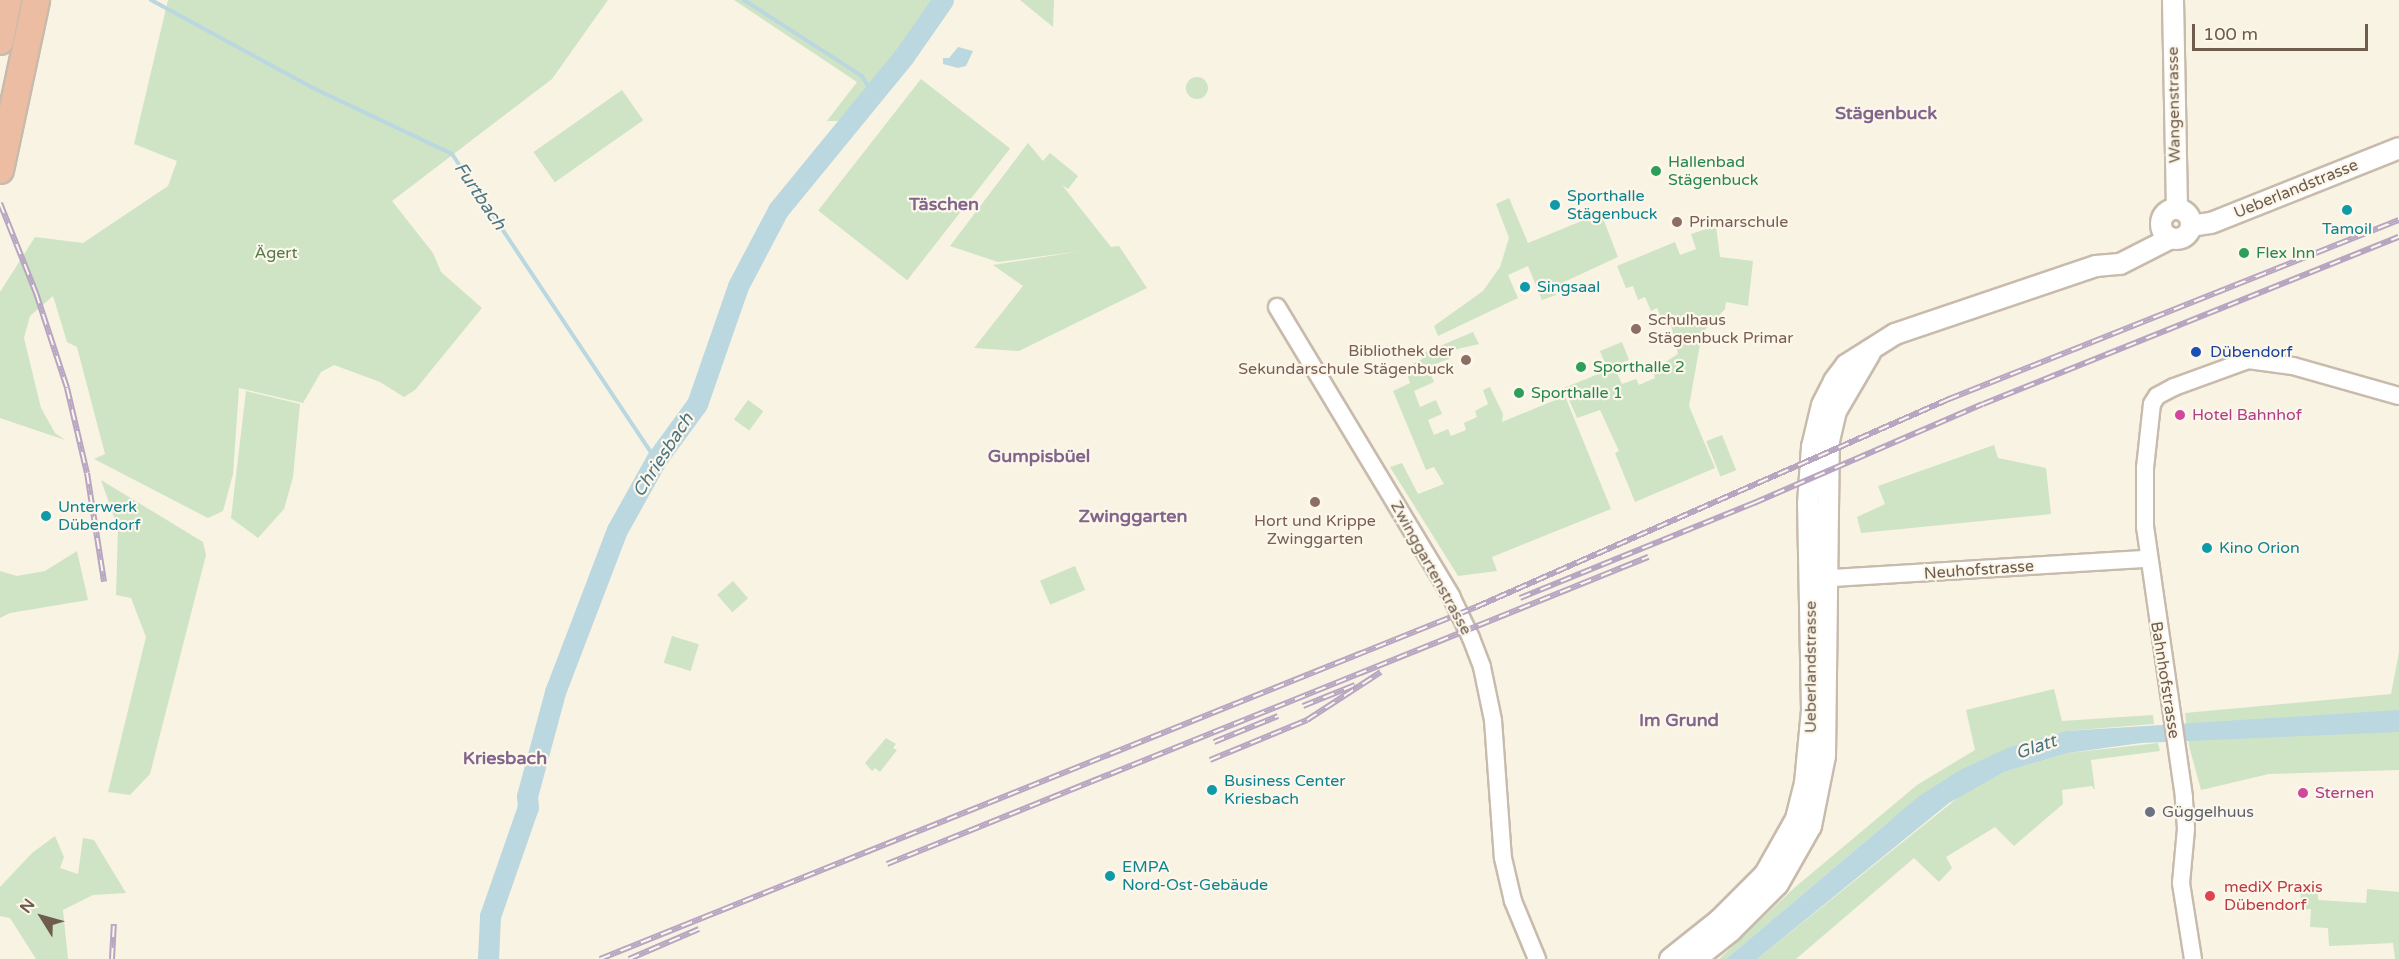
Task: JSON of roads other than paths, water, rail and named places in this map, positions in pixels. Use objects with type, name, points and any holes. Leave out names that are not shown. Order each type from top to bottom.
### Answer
[{"type":"highway","points":[[0,41],[8,0]]},
{"type":"highway","points":[[0,170],[36,0]]},
{"type":"main road","name":"Wangenstrasse","points":[[2173,0],[2177,209]]},
{"type":"main road","name":"Ueberlandstrasse","points":[[1670,959],[1739,902],[1766,874],[1796,819],[1810,747],[1818,579],[1832,426],[1846,391],[1875,347],[1930,320],[2096,266],[2117,253],[2167,233],[2186,235],[2191,226],[2211,223],[2399,148]]},
{"type":"main road","points":[[2177,209],[2187,214],[2191,226]]},
{"type":"main road","name":"Ueberlandstrasse","points":[[2167,233],[2165,215],[2177,209]]},
{"type":"main road","name":"Ueberlandstrasse","points":[[1696,959],[1748,916],[1779,884],[1811,826],[1826,756],[1818,579]]},
{"type":"street","name":"Zwinggartenstrasse","points":[[1277,307],[1451,596],[1471,638],[1482,667],[1493,720],[1503,858],[1513,901],[1537,959]]},
{"type":"street","name":"Bahnhofstrasse","points":[[2193,959],[2181,893],[2186,818],[2147,559],[2144,498],[2154,400],[2174,387],[2248,360],[2293,366],[2399,396]]},
{"type":"street","name":"Neuhofstrasse","points":[[1818,579],[2147,559]]},
{"type":"water","points":[[958,47],[973,51],[966,66],[958,68],[943,64],[943,58],[949,58]]},
{"type":"water","name":"Glatt","points":[[2399,710],[2399,732],[2141,743],[2068,753],[2004,772],[1949,803],[1757,959],[1726,959],[1918,797],[1960,770],[2012,746],[2066,731]]},
{"type":"waterway","name":"Furtbach","points":[[151,0],[311,87],[452,154],[656,460]]},
{"type":"waterway","points":[[744,0],[862,76],[872,93]]},
{"type":"waterway","name":"Chriesbach","points":[[488,959],[490,916],[528,807],[527,796],[555,692],[617,530],[656,460],[697,404],[738,286],[778,210],[904,56],[943,0]]},
{"type":"railway","points":[[0,203],[36,293],[67,388],[87,473],[104,582]]},
{"type":"railway","points":[[600,959],[1476,607],[1949,399],[2399,220]]},
{"type":"railway","points":[[1520,598],[1754,503],[1983,404],[2399,237]]},
{"type":"railway","points":[[887,864],[1648,557]]},
{"type":"railway","points":[[1210,760],[1307,720],[1381,672]]},
{"type":"railway","points":[[1303,706],[1355,685]]},
{"type":"railway","points":[[1214,742],[1278,716]]},
{"type":"railway","points":[[112,959],[114,924]]},
{"type":"railway","points":[[629,959],[699,929]]},
{"type":"place","name":"Hallenbad Stägenbuck","points":[[1656,171]]},
{"type":"place","name":"Sporthalle Stägenbuck","points":[[1555,205]]},
{"type":"place","name":"Tamoil","points":[[2347,210]]},
{"type":"place","name":"Primarschule","points":[[1677,222]]},
{"type":"place","name":"Flex Inn","points":[[2244,253]]},
{"type":"place","name":"Singsaal","points":[[1525,287]]},
{"type":"place","name":"Schulhaus Stägenbuck Primar","points":[[1636,329]]},
{"type":"place","name":"Dübendorf","points":[[2196,352]]},
{"type":"place","name":"Bibliothek der Sekundarschule Stägenbuck","points":[[1466,360]]},
{"type":"place","name":"Sporthalle 2","points":[[1581,367]]},
{"type":"place","name":"Sporthalle 1","points":[[1519,393]]},
{"type":"place","name":"Hotel Bahnhof","points":[[2180,415]]},
{"type":"place","name":"Hort und Krippe Zwinggarten","points":[[1315,502]]},
{"type":"place","name":"Unterwerk Dübendorf","points":[[46,516]]},
{"type":"place","name":"Kino Orion","points":[[2207,548]]},
{"type":"place","name":"Business Center Kriesbach","points":[[1212,790]]},
{"type":"place","name":"Sternen","points":[[2303,793]]},
{"type":"place","name":"Güggelhuus","points":[[2150,812]]},
{"type":"place","name":"EMPA Nord-Ost-Gebäude","points":[[1110,876]]},
{"type":"place","name":"mediX Praxis Dübendorf","points":[[2210,896]]},
{"type":"district","name":"Stägenbuck","points":[[1886,113]]},
{"type":"district","name":"Täschen","points":[[944,204]]},
{"type":"district","name":"Gumpisbüel","points":[[1039,456]]},
{"type":"district","name":"Zwinggarten","points":[[1133,516]]},
{"type":"district","name":"Im Grund","points":[[1679,720]]},
{"type":"district","name":"Kriesbach","points":[[505,758]]},
{"type":"park label","name":"Ägert","points":[[276,253]]}]
